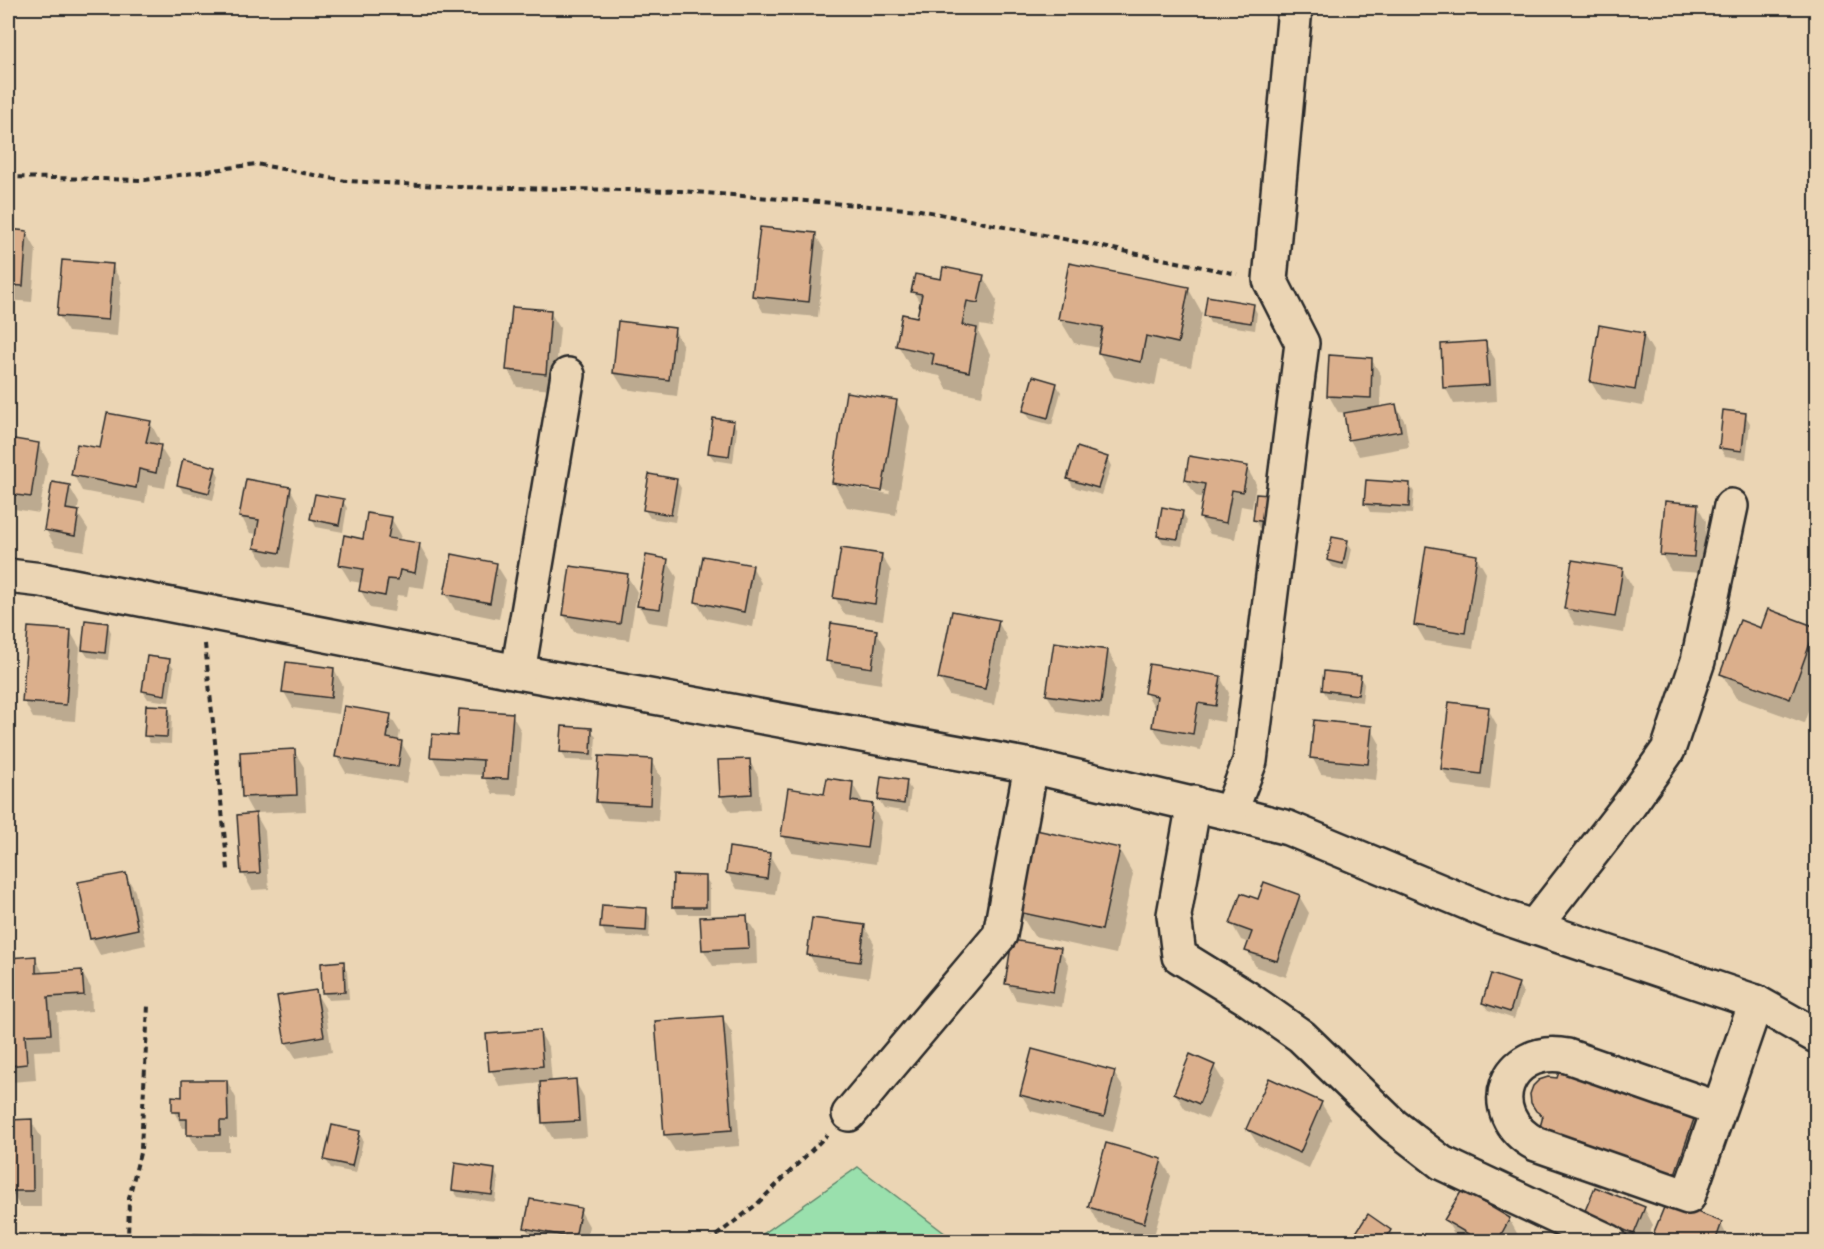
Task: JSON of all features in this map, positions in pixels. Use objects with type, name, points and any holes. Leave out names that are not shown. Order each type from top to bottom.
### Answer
[{"type":"street","points":[[1230,813],[1250,761],[1302,343],[1270,280],[1295,8]]},
{"type":"street","points":[[518,672],[568,375]]},
{"type":"street","points":[[1534,927],[1630,804],[1668,750],[1698,661],[1731,506]]},
{"type":"street","points":[[8,576],[42,580],[518,672],[1031,766],[1194,803],[1288,828],[1497,915],[1756,1002],[1816,1036]]},
{"type":"street","points":[[849,1114],[999,935],[1031,766]]},
{"type":"street","points":[[1194,803],[1174,915],[1179,956],[1247,998],[1301,1036],[1393,1125],[1442,1163],[1610,1242]]},
{"type":"street","points":[[1719,1109],[1567,1056],[1552,1053],[1538,1055],[1525,1061],[1514,1071],[1507,1084],[1504,1098],[1506,1113],[1513,1126],[1523,1137],[1536,1144],[1688,1197],[1719,1109],[1756,1002]]},
{"type":"path","points":[[8,177],[145,180],[256,164],[346,181],[459,187],[681,191],[896,208],[920,210],[1270,280]]},
{"type":"path","points":[[202,611],[228,870]]},
{"type":"path","points":[[128,1242],[129,1198],[141,1149],[148,1005]]},
{"type":"path","points":[[708,1242],[756,1205],[849,1114]]},
{"type":"green space","points":[[858,1167],[955,1241],[753,1241]]},
{"type":"building","points":[[760,227],[816,233],[809,302],[752,296]]},
{"type":"building","points":[[8,229],[27,231],[23,286],[8,285]]},
{"type":"building","points":[[62,260],[113,264],[108,320],[57,316]]},
{"type":"building","points":[[1069,263],[1189,287],[1178,343],[1146,336],[1141,362],[1098,353],[1103,327],[1058,319]]},
{"type":"building","points":[[943,267],[984,275],[978,303],[967,301],[962,325],[977,328],[969,372],[932,364],[934,354],[896,346],[902,314],[917,317],[922,294],[911,292],[915,274],[941,279]]},
{"type":"building","points":[[1207,296],[1254,304],[1251,323],[1204,316]]},
{"type":"building","points":[[512,307],[551,310],[546,374],[506,370]]},
{"type":"building","points":[[618,321],[675,328],[669,380],[613,373]]},
{"type":"building","points":[[1599,325],[1644,333],[1635,390],[1590,382]]},
{"type":"building","points":[[1486,341],[1489,385],[1443,388],[1441,344]]},
{"type":"building","points":[[1329,355],[1372,358],[1371,398],[1327,396]]},
{"type":"building","points":[[1033,376],[1057,383],[1048,418],[1023,411]]},
{"type":"building","points":[[846,392],[897,400],[882,491],[832,483]]},
{"type":"building","points":[[1396,404],[1401,431],[1348,440],[1344,413]]},
{"type":"building","points":[[1723,410],[1746,413],[1742,451],[1719,448]]},
{"type":"building","points":[[107,413],[151,421],[146,442],[161,445],[156,473],[139,469],[136,488],[71,475],[77,444],[100,448]]},
{"type":"building","points":[[713,418],[734,421],[729,456],[708,453]]},
{"type":"building","points":[[8,438],[39,443],[31,497],[8,494]]},
{"type":"building","points":[[1077,447],[1108,457],[1098,488],[1067,479]]},
{"type":"building","points":[[1189,456],[1248,466],[1243,492],[1232,490],[1226,523],[1199,518],[1205,484],[1185,480]]},
{"type":"building","points":[[183,459],[216,467],[209,493],[177,485]]},
{"type":"building","points":[[649,474],[677,479],[671,515],[643,510]]},
{"type":"building","points":[[246,479],[291,487],[280,553],[254,548],[259,520],[239,517]]},
{"type":"building","points":[[1366,480],[1410,483],[1409,507],[1364,504]]},
{"type":"building","points":[[52,482],[70,485],[66,509],[79,511],[75,536],[44,530]]},
{"type":"building","points":[[315,494],[344,499],[339,525],[310,519]]},
{"type":"building","points":[[1256,494],[1269,495],[1266,522],[1253,520]]},
{"type":"building","points":[[1665,501],[1698,504],[1694,557],[1660,555]]},
{"type":"building","points":[[1162,507],[1183,511],[1178,539],[1157,536]]},
{"type":"building","points":[[367,513],[392,517],[388,538],[420,543],[415,573],[400,570],[398,580],[388,579],[385,596],[359,591],[363,569],[339,565],[344,535],[363,539]]},
{"type":"building","points":[[1332,537],[1348,540],[1343,564],[1327,560]]},
{"type":"building","points":[[1426,546],[1477,555],[1465,633],[1414,625]]},
{"type":"building","points":[[841,548],[882,554],[875,604],[833,598]]},
{"type":"building","points":[[452,554],[497,563],[490,603],[444,594]]},
{"type":"building","points":[[646,555],[668,559],[660,609],[637,606]]},
{"type":"building","points":[[703,556],[753,565],[744,612],[695,602]]},
{"type":"building","points":[[1572,560],[1623,568],[1615,617],[1564,609]]},
{"type":"building","points":[[570,566],[628,574],[620,624],[563,615]]},
{"type":"building","points":[[1768,609],[1816,627],[1790,699],[1720,674],[1740,620],[1761,628]]},
{"type":"building","points":[[952,611],[999,620],[985,689],[938,679]]},
{"type":"building","points":[[85,620],[108,623],[105,653],[82,650]]},
{"type":"building","points":[[831,623],[877,630],[872,668],[826,661]]},
{"type":"building","points":[[28,627],[71,630],[66,705],[22,702]]},
{"type":"building","points":[[1054,642],[1108,650],[1101,703],[1046,695]]},
{"type":"building","points":[[147,656],[170,659],[165,695],[142,691]]},
{"type":"building","points":[[286,662],[334,668],[331,698],[282,692]]},
{"type":"building","points":[[1149,664],[1221,676],[1216,706],[1198,703],[1193,734],[1152,727],[1157,696],[1144,693]]},
{"type":"building","points":[[1324,671],[1361,675],[1358,695],[1322,690]]},
{"type":"building","points":[[1449,702],[1489,707],[1481,774],[1441,769]]},
{"type":"building","points":[[146,705],[169,706],[167,737],[144,736]]},
{"type":"building","points":[[344,706],[391,714],[387,738],[402,741],[398,767],[335,757]]},
{"type":"building","points":[[459,709],[513,713],[508,779],[482,778],[483,760],[430,757],[432,734],[457,736]]},
{"type":"building","points":[[1314,720],[1372,726],[1368,764],[1310,758]]},
{"type":"building","points":[[562,726],[592,728],[591,754],[560,752]]},
{"type":"building","points":[[295,749],[297,795],[242,797],[240,752]]},
{"type":"building","points":[[599,756],[652,759],[650,805],[596,802]]},
{"type":"building","points":[[750,759],[752,794],[720,796],[718,760]]},
{"type":"building","points":[[881,776],[907,780],[904,804],[878,800]]},
{"type":"building","points":[[827,778],[853,782],[851,801],[873,804],[867,848],[781,836],[788,788],[824,794]]},
{"type":"building","points":[[256,813],[260,873],[241,874],[237,815]]},
{"type":"building","points":[[1036,830],[1120,848],[1102,930],[1018,912]]},
{"type":"building","points":[[729,847],[770,853],[767,879],[726,873]]},
{"type":"building","points":[[126,873],[138,929],[90,939],[78,882]]},
{"type":"building","points":[[673,875],[706,876],[706,907],[672,907]]},
{"type":"building","points":[[1264,882],[1300,895],[1277,961],[1245,951],[1252,932],[1230,924],[1241,893],[1258,899]]},
{"type":"building","points":[[602,905],[647,908],[646,931],[600,928]]},
{"type":"building","points":[[747,915],[749,948],[702,950],[700,917]]},
{"type":"building","points":[[812,918],[865,925],[860,962],[807,955]]},
{"type":"building","points":[[1012,940],[1061,948],[1053,992],[1005,984]]},
{"type":"building","points":[[36,956],[36,973],[82,970],[84,995],[48,997],[51,1034],[25,1035],[27,1064],[8,1066],[8,958]]},
{"type":"building","points":[[344,961],[345,992],[322,993],[321,963]]},
{"type":"building","points":[[1491,974],[1519,983],[1510,1012],[1482,1003]]},
{"type":"building","points":[[316,990],[324,1036],[285,1043],[277,996]]},
{"type":"building","points":[[723,1016],[732,1130],[664,1135],[655,1021]]},
{"type":"building","points":[[540,1030],[543,1066],[489,1071],[486,1034]]},
{"type":"building","points":[[1032,1049],[1115,1071],[1104,1117],[1020,1095]]},
{"type":"building","points":[[1190,1054],[1215,1065],[1199,1104],[1174,1093]]},
{"type":"building","points":[[1561,1066],[1696,1113],[1675,1174],[1540,1127],[1543,1116],[1531,1103],[1530,1094],[1533,1086],[1539,1080],[1548,1077],[1557,1078]]},
{"type":"building","points":[[1269,1078],[1322,1102],[1300,1153],[1246,1129]]},
{"type":"building","points":[[576,1079],[579,1121],[542,1123],[540,1082]]},
{"type":"building","points":[[182,1080],[227,1080],[228,1121],[220,1121],[220,1135],[187,1135],[187,1119],[180,1119],[180,1112],[172,1112],[172,1096],[182,1097]]},
{"type":"building","points":[[32,1119],[33,1191],[9,1191],[9,1120]]},
{"type":"building","points":[[332,1125],[360,1131],[352,1166],[324,1160]]},
{"type":"building","points":[[1106,1143],[1162,1159],[1144,1223],[1088,1207]]},
{"type":"building","points":[[455,1163],[495,1169],[492,1195],[452,1190]]},
{"type":"building","points":[[1595,1187],[1645,1207],[1634,1234],[1584,1213]]},
{"type":"building","points":[[1462,1190],[1510,1218],[1497,1242],[1482,1242],[1444,1220]]},
{"type":"building","points":[[530,1199],[581,1208],[575,1238],[524,1228]]},
{"type":"building","points":[[1667,1200],[1722,1222],[1715,1242],[1662,1242],[1652,1237]]},
{"type":"building","points":[[1368,1214],[1391,1230],[1384,1242],[1350,1242]]},
{"type":"building","points":[[194,1234],[221,1235],[220,1242],[194,1242]]}]
